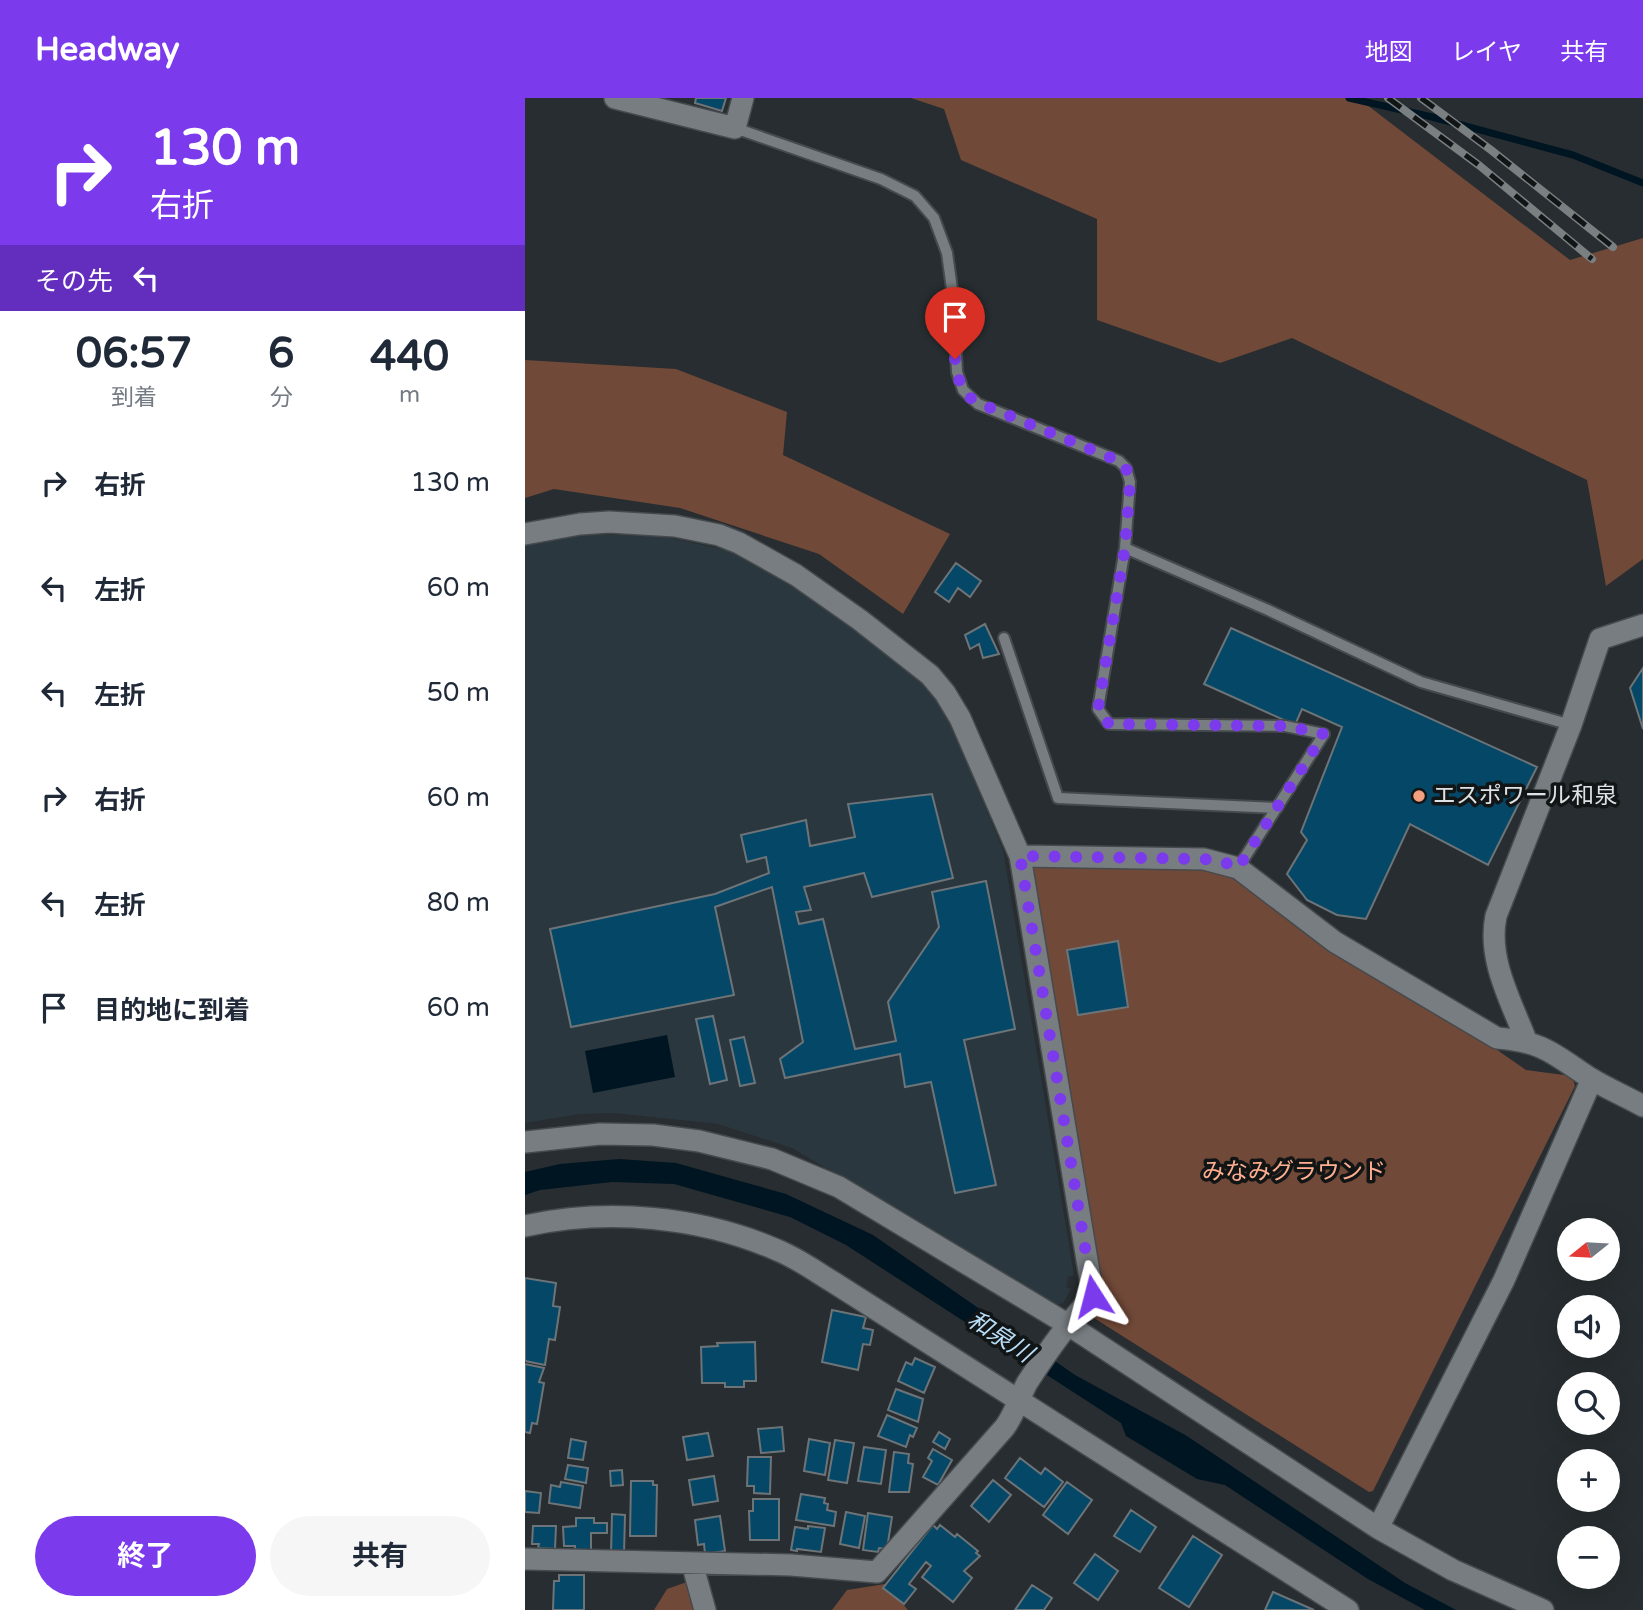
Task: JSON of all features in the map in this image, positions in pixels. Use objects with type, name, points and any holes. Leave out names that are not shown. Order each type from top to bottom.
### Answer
[{"type":"street","points":[[615,98],[735,128],[743,98]]},
{"type":"street","points":[[525,534],[599,523],[675,526],[739,542],[796,575],[860,620],[920,667],[945,693],[960,718],[1020,856],[1093,1296],[1062,1331],[1005,1427],[877,1572],[791,1565],[525,1559]]},
{"type":"street","points":[[1526,1040],[1493,951],[1494,927],[1499,907],[1571,725],[1599,639],[1643,625]]},
{"type":"street","points":[[1020,856],[1221,861],[1238,868],[1335,942],[1497,1038],[1526,1040],[1553,1051],[1592,1079],[1643,1105]]},
{"type":"street","points":[[1378,1528],[1504,1280],[1592,1079]]},
{"type":"street","points":[[525,1142],[600,1134],[653,1135],[699,1141],[772,1159],[839,1187],[1062,1331],[1378,1528],[1453,1570],[1543,1610]]},
{"type":"street","points":[[525,1226],[603,1216],[655,1218],[714,1228],[778,1250],[1023,1393],[1348,1610]]},
{"type":"street","points":[[692,1563],[705,1610]]},
{"type":"lane","points":[[735,128],[881,179],[915,196],[934,218],[947,253],[953,296],[957,372],[963,390],[978,404],[1119,461],[1123,465],[1130,482],[1125,548],[1098,709],[1109,724],[1285,726],[1324,734],[1238,868]]},
{"type":"lane","points":[[1125,548],[1268,610],[1421,682],[1571,725]]},
{"type":"lane","points":[[1004,638],[1058,798],[1277,808]]},
{"type":"shaded area","points":[[582,535],[657,535],[726,550],[769,569],[916,674],[947,714],[1003,850],[1074,1275],[1068,1277],[1066,1287],[1071,1289],[1063,1303],[1056,1305],[792,1148],[718,1124],[614,1113],[579,1114],[525,1123],[525,544]]},
{"type":"green space","points":[[911,98],[1358,98],[1570,260],[1643,238],[1643,559],[1606,586],[1587,480],[1292,338],[1220,363],[1097,320],[1097,219],[961,160],[944,109]]},
{"type":"green space","points":[[525,360],[676,369],[787,412],[783,455],[950,534],[903,614],[819,554],[680,508],[554,489],[525,498]]},
{"type":"green space","name":"みなみグラウンド","points":[[1032,863],[1224,872],[1444,1013],[1526,1070],[1572,1076],[1575,1086],[1373,1491],[1369,1492],[1092,1315],[1101,1305],[1026,873]]},
{"type":"green space","points":[[687,1582],[696,1610],[654,1610],[667,1589]]},
{"type":"green space","points":[[885,1584],[908,1610],[832,1610],[847,1590]]},
{"type":"water","points":[[667,1035],[675,1077],[593,1093],[585,1051]]},
{"type":"water","name":"和泉川","points":[[619,1159],[676,1163],[786,1194],[873,1235],[1075,1375],[1187,1436],[1405,1583],[1456,1610],[1425,1610],[1368,1579],[1225,1485],[1197,1479],[1126,1436],[1121,1423],[846,1245],[790,1217],[674,1184],[612,1182],[540,1190],[525,1195],[525,1172],[560,1164]]},
{"type":"building","points":[[696,98],[726,98],[722,111],[695,103]]},
{"type":"building","points":[[956,563],[981,581],[970,597],[958,588],[949,602],[935,592]]},
{"type":"building","points":[[985,624],[999,654],[983,658],[979,644],[970,649],[965,635]]},
{"type":"building","name":"エスポワール和泉","points":[[1231,628],[1537,767],[1488,865],[1410,824],[1366,919],[1337,915],[1307,900],[1287,874],[1307,840],[1301,832],[1342,727],[1302,709],[1295,725],[1204,684]]},
{"type":"building","points":[[1643,668],[1643,729],[1630,688]]},
{"type":"building","points":[[932,794],[953,878],[872,897],[864,873],[804,887],[811,910],[796,912],[799,924],[823,919],[855,1049],[896,1041],[888,1002],[939,927],[932,892],[986,881],[1015,1029],[964,1040],[996,1185],[955,1193],[931,1082],[905,1087],[900,1054],[785,1078],[780,1059],[803,1042],[772,887],[715,907],[734,995],[571,1027],[550,929],[715,894],[769,873],[766,857],[747,862],[741,835],[806,820],[810,846],[855,837],[848,804]]},
{"type":"building","points":[[1118,941],[1128,1007],[1078,1015],[1067,950]]},
{"type":"building","points":[[713,1016],[727,1080],[710,1084],[696,1019]]},
{"type":"building","points":[[744,1037],[755,1083],[740,1086],[730,1040]]},
{"type":"building","points":[[525,1278],[556,1283],[553,1306],[560,1307],[555,1340],[549,1339],[545,1365],[525,1361]]},
{"type":"building","points":[[832,1310],[866,1317],[863,1328],[873,1330],[870,1345],[863,1344],[858,1370],[822,1362]]},
{"type":"building","points":[[755,1342],[756,1381],[744,1381],[744,1387],[725,1387],[725,1383],[702,1383],[701,1347],[718,1346],[717,1343]]},
{"type":"building","points":[[915,1358],[935,1367],[924,1393],[898,1381],[906,1362],[912,1365]]},
{"type":"building","points":[[525,1364],[544,1368],[539,1382],[544,1383],[537,1424],[532,1423],[530,1433],[525,1432]]},
{"type":"building","points":[[896,1389],[923,1399],[918,1422],[888,1410]]},
{"type":"building","points":[[887,1415],[917,1428],[913,1437],[910,1435],[906,1447],[878,1436]]},
{"type":"building","points":[[782,1427],[784,1451],[761,1453],[758,1429]]},
{"type":"building","points":[[939,1432],[950,1439],[945,1449],[933,1442]]},
{"type":"building","points":[[708,1433],[713,1456],[687,1460],[683,1437]]},
{"type":"building","points":[[571,1439],[586,1442],[583,1460],[568,1458]]},
{"type":"building","points":[[809,1439],[830,1443],[825,1475],[804,1471]]},
{"type":"building","points":[[835,1440],[854,1443],[847,1483],[828,1480]]},
{"type":"building","points":[[864,1447],[886,1450],[881,1484],[858,1481]]},
{"type":"building","points":[[933,1449],[952,1460],[938,1485],[923,1477],[932,1461],[928,1458]]},
{"type":"building","points":[[894,1452],[909,1454],[908,1463],[913,1464],[909,1492],[889,1492]]},
{"type":"building","points":[[748,1457],[771,1457],[770,1494],[754,1493],[754,1486],[747,1486]]},
{"type":"building","points":[[1020,1458],[1041,1474],[1045,1468],[1063,1482],[1044,1507],[1005,1478]]},
{"type":"building","points":[[568,1465],[588,1468],[586,1483],[565,1479]]},
{"type":"building","points":[[622,1470],[623,1485],[611,1486],[610,1471]]},
{"type":"building","points":[[714,1476],[718,1501],[693,1505],[689,1480]]},
{"type":"building","points":[[993,1480],[1011,1495],[989,1522],[971,1506]]},
{"type":"building","points":[[631,1481],[653,1481],[653,1485],[657,1485],[656,1536],[630,1536]]},
{"type":"building","points":[[561,1482],[583,1486],[580,1508],[549,1503],[551,1485],[560,1487]]},
{"type":"building","points":[[1067,1482],[1092,1500],[1068,1534],[1043,1515]]},
{"type":"building","points":[[525,1491],[541,1493],[539,1513],[525,1512]]},
{"type":"building","points":[[801,1494],[825,1498],[827,1510],[836,1512],[834,1526],[796,1520]]},
{"type":"building","points":[[753,1499],[779,1499],[779,1540],[750,1540],[749,1511],[753,1511]]},
{"type":"building","points":[[1131,1510],[1156,1527],[1140,1552],[1114,1536]]},
{"type":"building","points":[[846,1512],[865,1516],[859,1548],[840,1544]]},
{"type":"building","points":[[868,1513],[892,1517],[887,1549],[879,1548],[878,1552],[863,1550]]},
{"type":"building","points":[[612,1514],[625,1515],[624,1554],[611,1554]]},
{"type":"building","points":[[720,1516],[725,1551],[705,1554],[704,1544],[698,1545],[695,1520]]},
{"type":"building","points":[[576,1518],[594,1518],[594,1523],[607,1523],[607,1533],[591,1533],[591,1550],[575,1550],[575,1546],[564,1546],[563,1527],[576,1526]]},
{"type":"building","points":[[933,1525],[937,1529],[940,1525],[955,1537],[957,1534],[978,1551],[976,1553],[980,1556],[964,1571],[972,1578],[953,1602],[922,1577],[931,1566],[926,1562],[909,1584],[916,1589],[904,1604],[883,1588]]},
{"type":"building","points":[[533,1526],[556,1526],[555,1549],[538,1548],[539,1544],[532,1544]]},
{"type":"building","points":[[808,1526],[825,1528],[821,1552],[791,1550],[795,1527],[808,1529]]},
{"type":"building","points":[[1193,1536],[1222,1555],[1189,1607],[1159,1588]]},
{"type":"building","points":[[1095,1554],[1118,1571],[1098,1600],[1074,1583]]},
{"type":"building","points":[[559,1575],[584,1575],[584,1610],[553,1610],[554,1581],[559,1581]]},
{"type":"building","points":[[1032,1585],[1052,1598],[1044,1610],[1015,1610]]},
{"type":"building","points":[[1273,1592],[1314,1610],[1265,1610]]},
{"type":"waterway","points":[[1349,98],[1573,155],[1643,183]]},
{"type":"railway","points":[[1388,98],[1480,166],[1592,259]]},
{"type":"railway","points":[[1421,98],[1613,247]]},
{"type":"place","name":"エスポワール和泉","points":[[1419,796]]},
{"type":"route","points":[[955,359],[958,380],[969,398],[1119,461],[1126,468],[1130,482],[1125,548],[1098,709],[1109,724],[1285,726],[1324,734],[1238,868],[1221,861],[1204,859],[1020,856],[1093,1296]]}]
